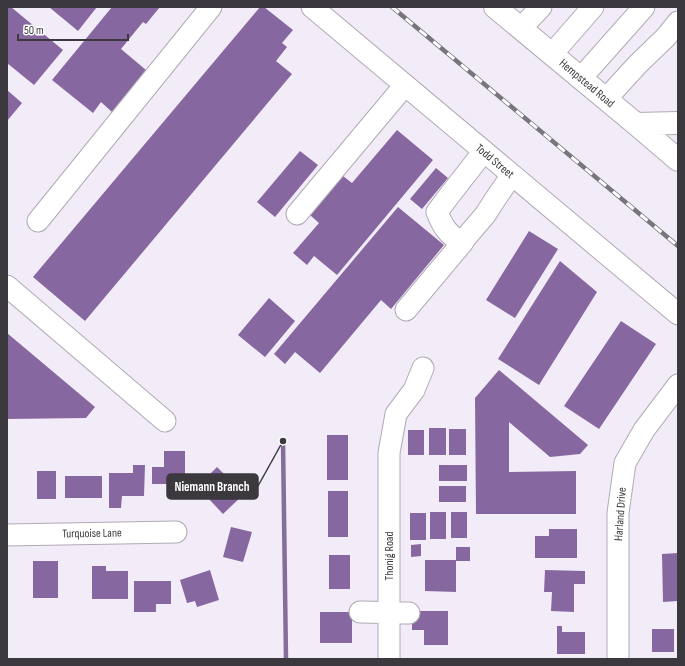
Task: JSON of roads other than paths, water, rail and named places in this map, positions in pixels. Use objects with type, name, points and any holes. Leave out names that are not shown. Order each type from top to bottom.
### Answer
[{"type":"main road","name":"Hempstead Road","points":[[495,7],[678,160]]},
{"type":"main road","points":[[636,124],[678,123]]},
{"type":"street","points":[[38,221],[210,7]]},
{"type":"street","name":"Todd Street","points":[[312,7],[678,314]]},
{"type":"street","points":[[521,28],[542,7]]},
{"type":"street","points":[[552,54],[593,7]]},
{"type":"street","points":[[581,78],[644,7]]},
{"type":"street","points":[[606,99],[638,64],[666,37],[678,22]]},
{"type":"street","points":[[297,214],[405,85]]},
{"type":"street","points":[[463,242],[454,238],[443,226],[437,212],[484,151]]},
{"type":"street","points":[[406,310],[485,215],[512,175]]},
{"type":"street","points":[[7,286],[165,421]]},
{"type":"street","name":"Thonig Road","points":[[389,659],[399,613],[389,453],[396,414],[414,390],[423,368]]},
{"type":"street","name":"Harland Drive","points":[[618,659],[618,514],[625,463],[644,430],[678,385]]},
{"type":"street","name":"Turquoise Lane","points":[[7,535],[176,532]]},
{"type":"street","points":[[360,612],[399,613]]},
{"type":"waterway","points":[[283,441],[286,659]]},
{"type":"railway","points":[[392,7],[678,246]]},
{"type":"place","name":"Niemann Branch","points":[[283,441]]}]
